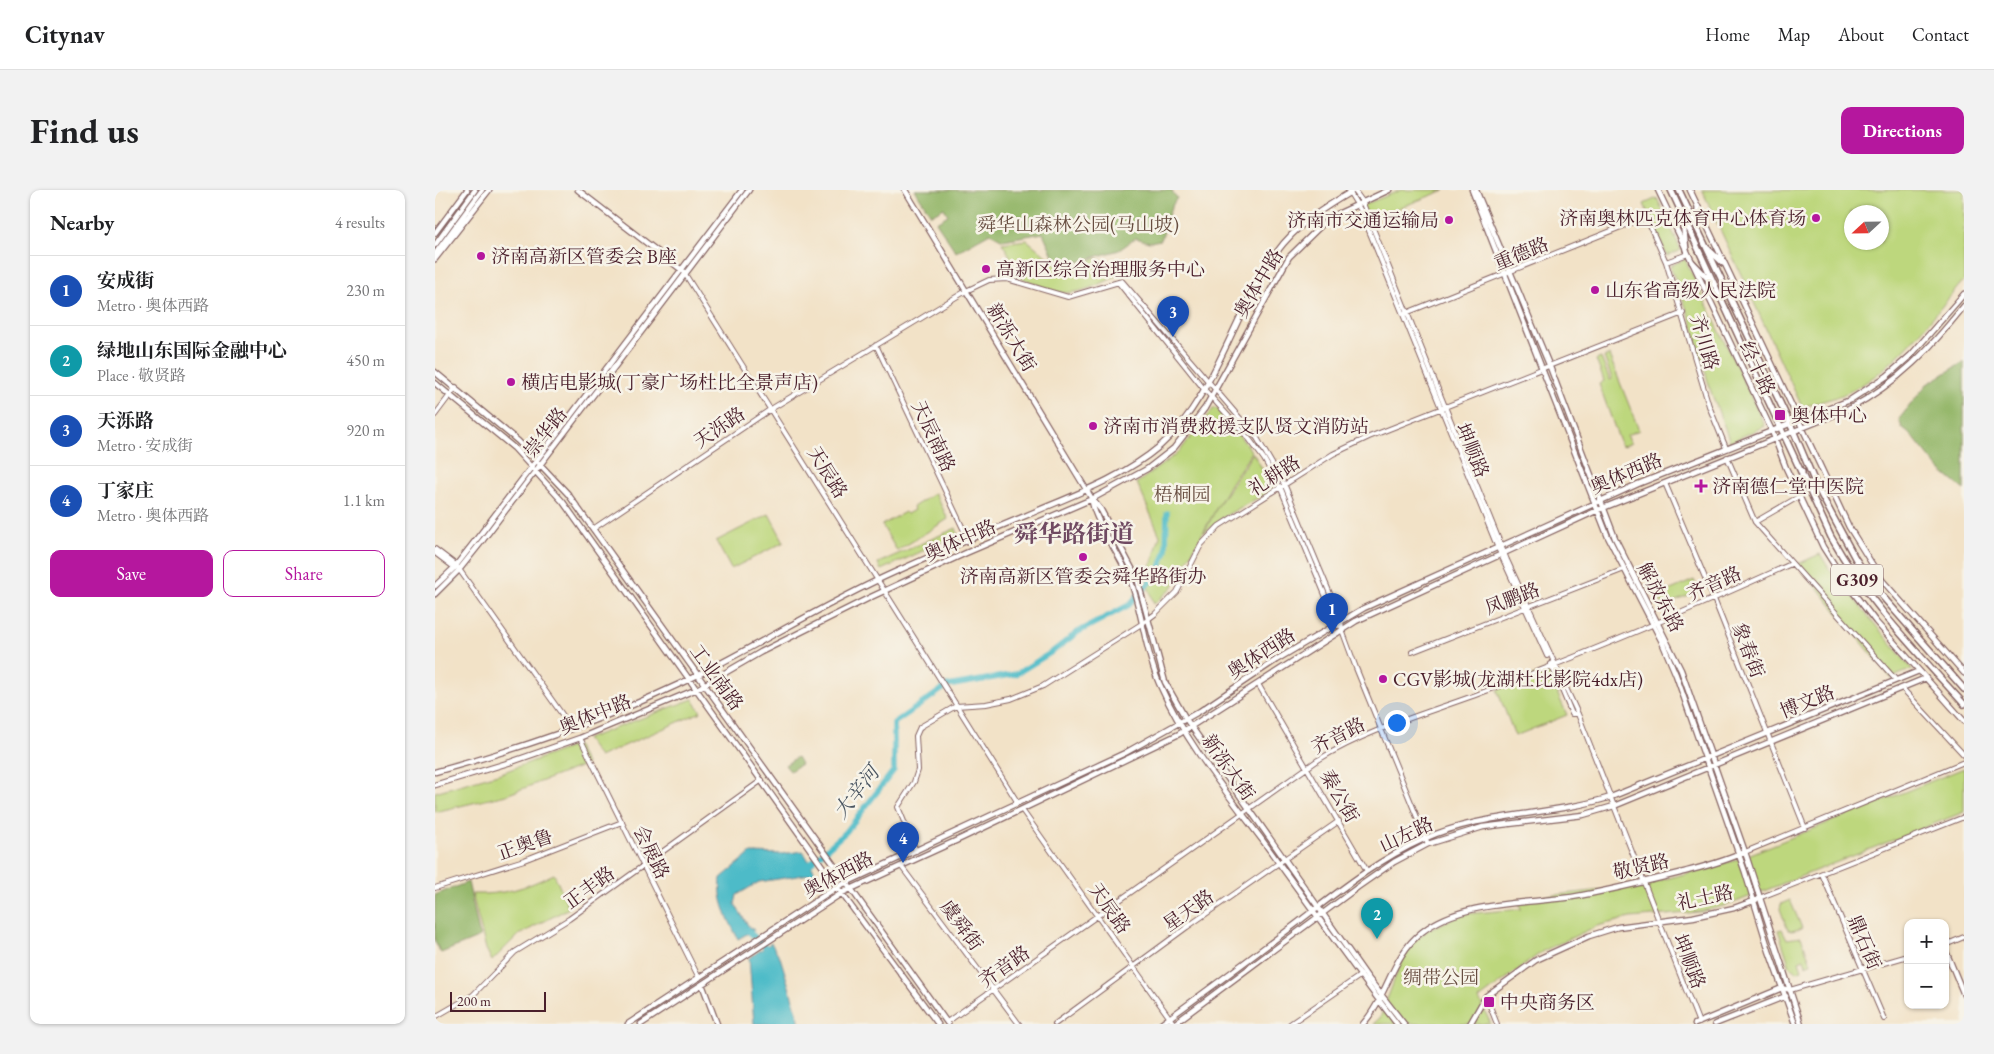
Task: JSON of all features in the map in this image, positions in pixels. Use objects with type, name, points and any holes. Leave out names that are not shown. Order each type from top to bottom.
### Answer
[{"type":"highway","name":"经十路","points":[[1671,190],[1782,426]]},
{"type":"highway","name":"经十路","points":[[1679,190],[1790,423],[1816,484],[1855,558],[1875,588],[1964,689]]},
{"type":"highway","points":[[1697,230],[1698,207]]},
{"type":"highway","points":[[1683,216],[1687,252]]},
{"type":"highway","points":[[1705,246],[1723,263]]},
{"type":"highway","points":[[1692,262],[1717,288]]},
{"type":"highway","name":"G309","points":[[1782,426],[1831,537],[1867,594],[1964,704]]},
{"type":"highway","points":[[1799,496],[1802,471]]},
{"type":"main road","points":[[435,233],[467,190]]},
{"type":"main road","points":[[435,244],[475,190]]},
{"type":"main road","points":[[435,254],[482,190]]},
{"type":"main road","points":[[435,259],[489,190]]},
{"type":"main road","name":"天辰路","points":[[578,190],[684,272]]},
{"type":"main road","name":"崇华路","points":[[684,272],[742,190]]},
{"type":"main road","name":"崇华路","points":[[435,586],[455,566],[749,190]]},
{"type":"main road","name":"新泺大街","points":[[905,190],[1092,500],[1101,510],[1138,581],[1165,682],[1186,719],[1319,906],[1321,915],[1361,975],[1397,1024]]},
{"type":"main road","name":"奥体中路","points":[[435,784],[580,738],[697,689],[761,652],[883,591],[965,553],[1092,500],[1147,469],[1174,448],[1191,428],[1215,390],[1289,257],[1329,218],[1389,190]]},
{"type":"main road","name":"解放东路","points":[[1472,190],[1507,274],[1550,367],[1603,508],[1676,674],[1795,1024]]},
{"type":"main road","name":"解放东路","points":[[1477,190],[1543,369],[1623,570],[1681,670],[1745,852],[1801,1024]]},
{"type":"main road","name":"经十路","points":[[1658,190],[1772,431],[1799,496],[1823,546],[1846,583],[1876,622],[1964,721]]},
{"type":"main road","name":"经十路","points":[[1690,190],[1849,527],[1869,562],[1897,598],[1964,673]]},
{"type":"main road","name":"奥体中路","points":[[435,772],[508,752],[697,675],[877,580],[968,539],[1087,490],[1122,472],[1162,444],[1177,428],[1204,388],[1258,282],[1277,251],[1306,222],[1352,191]]},
{"type":"main road","name":"奥体西路","points":[[628,1024],[837,887],[847,884],[1125,752],[1186,719],[1335,623],[1499,545],[1595,502],[1798,419],[1833,408],[1850,400],[1887,376],[1911,355],[1964,294]]},
{"type":"main road","name":"奥体西路","points":[[641,1024],[842,893],[1022,810],[1185,730],[1342,630],[1371,614],[1598,510],[1849,408],[1885,388],[1917,360],[1964,306]]},
{"type":"main road","name":"工业南路","points":[[435,372],[456,387],[538,461],[569,494],[948,1023]]},
{"type":"main road","name":"工业南路","points":[[435,384],[515,448],[563,502],[837,887],[938,1024]]},
{"type":"main road","name":"崇华路","points":[[435,594],[459,570],[532,468]]},
{"type":"main road","name":"新泺大街","points":[[1092,500],[1093,512],[1120,556],[1135,596],[1159,683],[1180,722],[1279,864],[1314,910],[1321,915],[1404,1024]]},
{"type":"main road","name":"博文路","points":[[1705,758],[1919,670]]},
{"type":"main road","name":"博文路","points":[[1709,768],[1926,678]]},
{"type":"main road","name":"山左路","points":[[1161,1024],[1367,871],[1426,838],[1480,820],[1581,806],[1611,797],[1705,758]]},
{"type":"main road","points":[[464,764],[467,775]]},
{"type":"main road","name":"山左路","points":[[1174,1024],[1394,862],[1428,844],[1483,827],[1583,815],[1615,806],[1709,768]]},
{"type":"main road","name":"敬贤路","points":[[1363,1024],[1380,1001],[1381,995],[1403,953],[1421,932],[1454,913],[1573,896],[1644,882],[1745,852]]},
{"type":"main road","name":"礼士路","points":[[1470,1024],[1486,996],[1536,960],[1589,936],[1617,927],[1693,917],[1734,908],[1759,898]]},
{"type":"main road","points":[[1949,959],[1964,996]]},
{"type":"main road","points":[[702,984],[717,1024]]},
{"type":"main road","points":[[1697,1023],[1782,988]]},
{"type":"main road","points":[[1715,1024],[1785,997],[1790,990]]},
{"type":"street","name":"坤顺路","points":[[1352,191],[1360,202],[1443,408]]},
{"type":"street","name":"坤顺路","points":[[1360,202],[1499,545],[1553,664],[1559,669],[1578,714],[1697,1023]]},
{"type":"street","name":"重德路","points":[[1406,313],[1645,217]]},
{"type":"street","name":"齐川路","points":[[1645,217],[1666,262],[1683,313],[1709,406],[1726,448]]},
{"type":"street","points":[[1666,262],[1687,252]]},
{"type":"street","name":"天辰路","points":[[684,272],[883,591],[1018,802]]},
{"type":"street","name":"天泺路","points":[[593,529],[771,409],[966,291],[989,280],[1007,279],[1068,297],[1097,291],[1120,282]]},
{"type":"street","points":[[1120,282],[1257,438],[1283,487],[1341,620],[1342,630],[1428,844]]},
{"type":"street","points":[[1120,282],[1204,388],[1250,440],[1283,487],[1335,623],[1342,630]]},
{"type":"street","name":"礼耕路","points":[[957,706],[1003,700],[1039,687],[1149,619],[1177,592],[1205,539],[1230,518],[1283,487],[1333,454],[1443,408],[1683,313]]},
{"type":"street","name":"天辰南路","points":[[876,345],[968,539]]},
{"type":"street","points":[[435,415],[456,387]]},
{"type":"street","points":[[1727,457],[1755,522],[1895,680]]},
{"type":"street","name":"象春街","points":[[1665,483],[1714,599],[1805,828]]},
{"type":"street","points":[[1755,522],[1799,496]]},
{"type":"street","points":[[435,549],[459,570],[571,727]]},
{"type":"street","points":[[435,553],[455,566]]},
{"type":"street","name":"齐音路","points":[[948,1023],[1307,768],[1347,742],[1553,664],[1714,599],[1791,564]]},
{"type":"street","name":"凤鹏路","points":[[1412,652],[1623,570]]},
{"type":"street","name":"秦公街","points":[[1258,684],[1367,871]]},
{"type":"street","points":[[1902,688],[1964,756]]},
{"type":"street","points":[[916,851],[898,807],[914,782],[918,770],[916,736],[919,727],[957,706]]},
{"type":"street","name":"会展路","points":[[580,738],[699,978]]},
{"type":"street","name":"敬贤路","points":[[1745,852],[1964,762]]},
{"type":"street","name":"正丰路","points":[[435,1018],[473,995],[515,952],[569,918],[762,780]]},
{"type":"street","name":"天辰路","points":[[1022,810],[1174,1024]]},
{"type":"street","name":"礼士路","points":[[1759,898],[1964,817]]},
{"type":"street","name":"星天路","points":[[1055,1024],[1339,821]]},
{"type":"street","name":"正奥鲁","points":[[435,888],[524,860],[622,822]]},
{"type":"street","name":"虞舜街","points":[[901,866],[1019,1024]]},
{"type":"street","name":"鼎石街","points":[[1822,874],[1884,1019]]},
{"type":"street","points":[[1949,943],[1964,937]]},
{"type":"street","points":[[1782,988],[1790,990],[1904,957]]},
{"type":"street","points":[[1290,1024],[1361,975]]},
{"type":"street","points":[[1486,996],[1497,1024]]},
{"type":"green space","name":"舜华山森林公园(马山坡)","points":[[915,190],[1171,190],[1177,198],[1169,213],[1161,240],[1149,242],[1136,238],[1119,250],[1064,266],[1056,262],[1043,233],[1003,240],[990,233],[956,252],[936,222],[948,215],[944,208],[931,215]]},
{"type":"green space","points":[[1401,190],[1445,190],[1368,220],[1361,206]]},
{"type":"green space","points":[[1702,190],[1964,190],[1964,280],[1894,360],[1860,386],[1827,400],[1802,407]]},
{"type":"green space","points":[[1657,198],[1681,250],[1667,256],[1644,204]]},
{"type":"green space","points":[[1027,240],[1057,265],[1065,268],[1097,258],[1102,261],[1101,270],[1113,267],[1114,270],[1125,265],[1127,270],[1103,283],[1084,290],[1067,293],[1053,291],[1015,276],[1009,254],[1002,243]]},
{"type":"green space","points":[[1685,259],[1765,426],[1730,442],[1710,389],[1691,320],[1670,266]]},
{"type":"green space","points":[[1609,355],[1639,430],[1627,435],[1631,443],[1624,446],[1621,445],[1599,384],[1604,381],[1596,360],[1601,358],[1610,380],[1612,379],[1604,357]]},
{"type":"green space","points":[[1964,362],[1964,490],[1940,470],[1912,436],[1902,428],[1899,419],[1927,384]]},
{"type":"green space","name":"梧桐园","points":[[1214,408],[1219,409],[1252,452],[1230,484],[1172,588],[1154,604],[1143,572],[1151,566],[1160,536],[1137,483],[1179,452]]},
{"type":"green space","points":[[1253,453],[1274,489],[1225,516],[1204,533],[1217,507]]},
{"type":"green space","points":[[935,493],[948,519],[897,551],[882,525],[905,512],[907,514],[914,510],[913,507]]},
{"type":"green space","points":[[769,514],[784,542],[731,569],[716,541]]},
{"type":"green space","points":[[956,528],[958,535],[881,570],[878,563]]},
{"type":"green space","points":[[1820,554],[1830,570],[1912,669],[1891,678],[1798,564]]},
{"type":"green space","points":[[1694,580],[1699,592],[1663,606],[1659,595]]},
{"type":"green space","points":[[1547,670],[1567,715],[1515,736],[1497,690]]},
{"type":"green space","points":[[693,699],[701,712],[599,757],[586,739]]},
{"type":"green space","points":[[576,745],[586,764],[582,766],[506,795],[435,812],[435,792],[501,773]]},
{"type":"green space","points":[[797,757],[801,764],[790,771],[785,765]]},
{"type":"green space","name":"绸带公园","points":[[1964,768],[1964,812],[1731,904],[1700,912],[1630,918],[1597,926],[1543,951],[1479,999],[1491,1024],[1373,1024],[1380,1018],[1406,949],[1429,929],[1464,914],[1521,909],[1518,899],[1639,886],[1733,861]]},
{"type":"green space","points":[[554,874],[569,908],[517,936],[492,961],[486,949],[472,894],[514,890]]},
{"type":"green space","points":[[468,882],[480,937],[441,953],[435,942],[435,895]]},
{"type":"green space","points":[[1790,900],[1802,928],[1792,931],[1788,930],[1780,909],[1781,904]]},
{"type":"green space","points":[[1782,929],[1787,939],[1801,937],[1811,963],[1806,965],[1804,959],[1799,961],[1802,970],[1796,972],[1790,967],[1778,930]]},
{"type":"water","points":[[803,851],[816,873],[759,882],[737,895],[735,904],[749,927],[754,930],[738,939],[722,902],[721,878],[751,853],[782,854]]},
{"type":"water","points":[[771,943],[780,957],[799,1024],[754,1024],[749,958]]},
{"type":"waterway","name":"大辛河","points":[[805,868],[846,832],[894,770],[894,723],[947,686],[1016,674],[1052,652],[1078,632],[1129,605],[1158,573],[1166,551],[1167,513]]},
{"type":"waterway","name":"大辛河","points":[[745,928],[771,952]]},
{"type":"place","name":"济南奥林匹克体育中心体育场","points":[[1816,218]]},
{"type":"place","name":"济南市交通运输局","points":[[1449,220]]},
{"type":"place","name":"济南高新区管委会 B座","points":[[481,256]]},
{"type":"place","name":"高新区综合治理服务中心","points":[[986,269]]},
{"type":"place","name":"山东省高级人民法院","points":[[1595,290]]},
{"type":"place","name":"天泺路","points":[[1173,337]]},
{"type":"place","name":"横店电影城(丁豪广场杜比全景声店)","points":[[511,382]]},
{"type":"place","name":"奥体中心","points":[[1780,415]]},
{"type":"place","name":"济南市消费救援支队贤文消防站","points":[[1093,426]]},
{"type":"place","name":"济南德仁堂中医院","points":[[1701,486]]},
{"type":"place","name":"济南高新区管委会舜华路街办","points":[[1083,557]]},
{"type":"place","name":"安成街","points":[[1332,634]]},
{"type":"place","name":"CGV影城(龙湖杜比影院4dx店)","points":[[1383,679]]},
{"type":"place","name":"丁家庄","points":[[903,863]]},
{"type":"place","name":"绿地山东国际金融中心","points":[[1377,939]]},
{"type":"place","name":"中央商务区","points":[[1489,1002]]},
{"type":"district","name":"舜华路街道","points":[[1074,534]]}]
